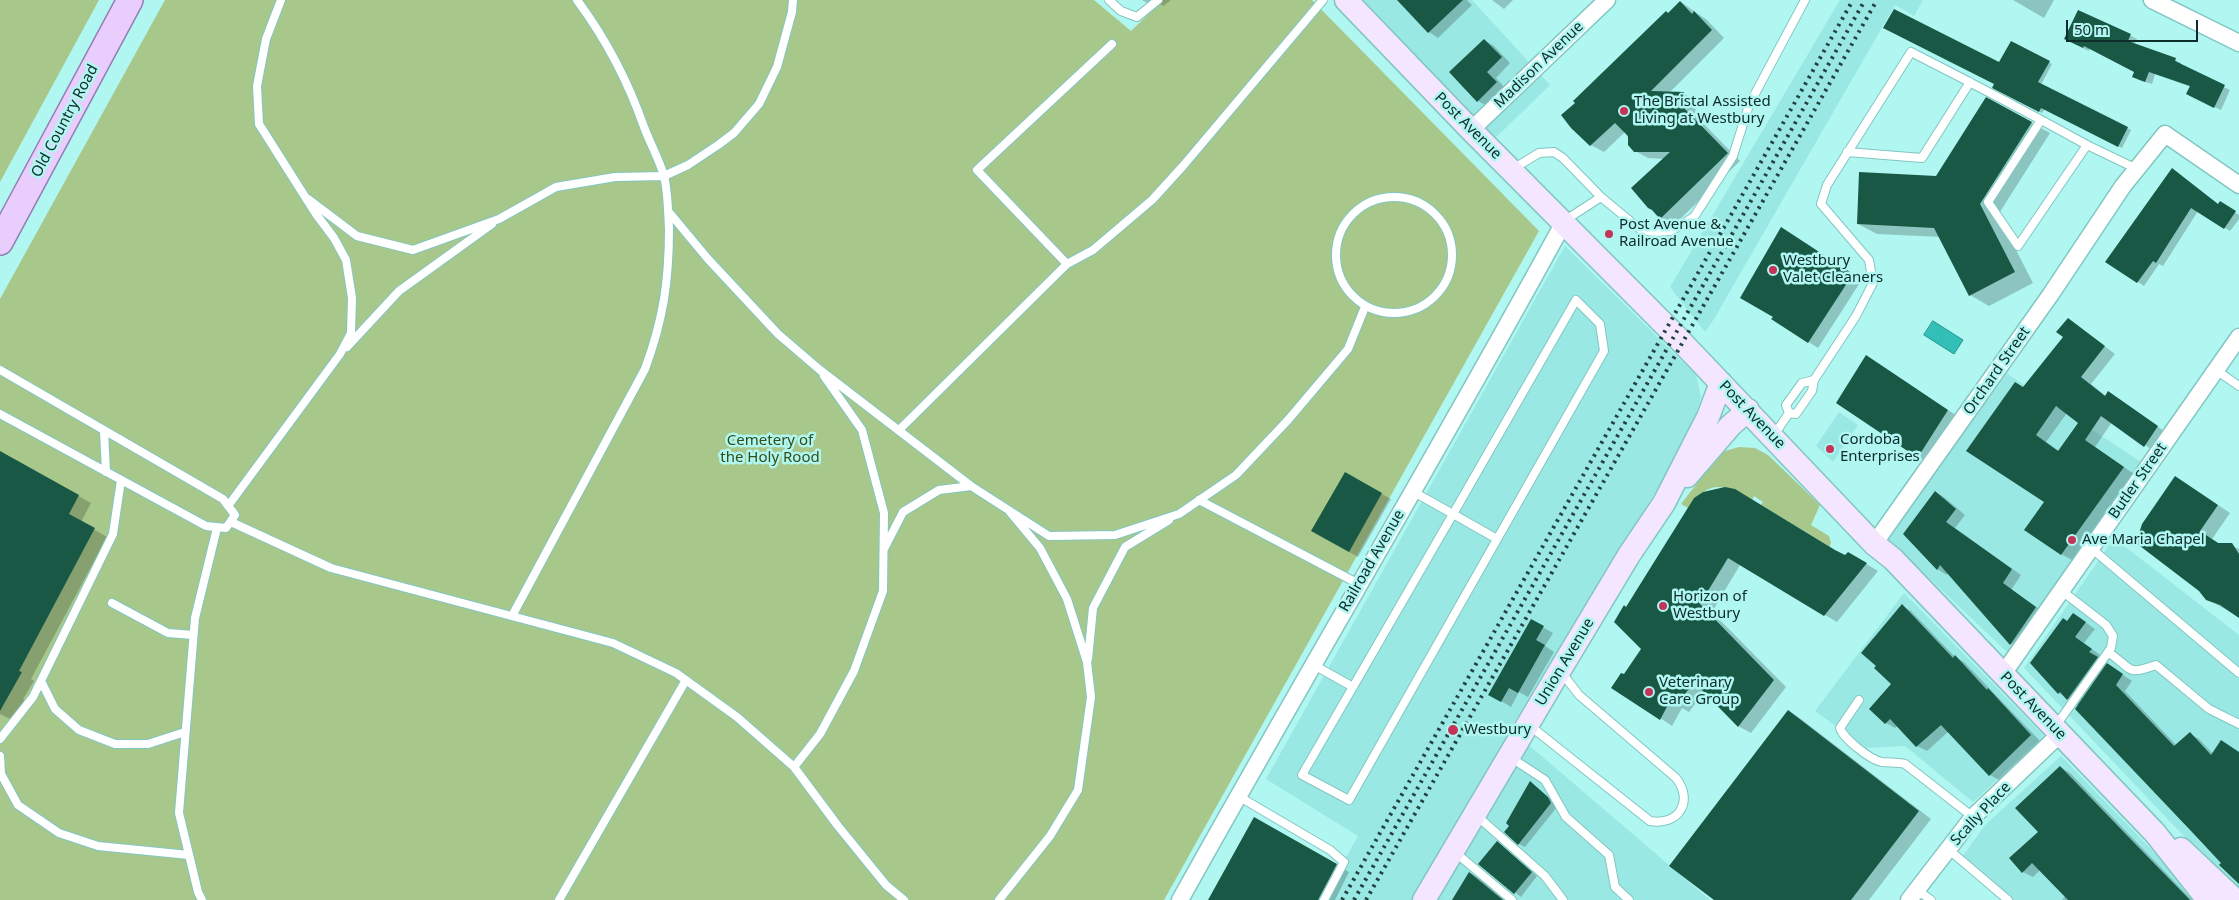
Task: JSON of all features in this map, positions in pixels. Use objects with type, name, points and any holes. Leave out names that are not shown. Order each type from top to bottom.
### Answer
[{"type":"main road","name":"Old Country Road","points":[[0,242],[130,0]]},
{"type":"main road","name":"Post Avenue","points":[[1346,0],[1471,130],[1748,410],[1874,544],[1894,559],[2155,833],[2208,900]]},
{"type":"main road","name":"Union Avenue","points":[[1664,503],[1708,417],[1721,383]]},
{"type":"main road","name":"Union Avenue","points":[[1424,900],[1473,813],[1629,555],[1664,503],[1730,426],[1748,410]]},
{"type":"main road","name":"Post Avenue","points":[[2155,833],[2186,853],[2235,900]]},
{"type":"street","name":"Madison Avenue","points":[[1471,130],[1607,0]]},
{"type":"street","points":[[2152,0],[2239,43]]},
{"type":"street","name":"Orchard Street","points":[[1874,544],[2051,294],[2117,196],[2165,134],[2239,185]]},
{"type":"street","name":"Railroad Avenue","points":[[1180,900],[1564,222]]},
{"type":"street","name":"Butler Street","points":[[2003,674],[2239,337]]},
{"type":"street","name":"Scally Place","points":[[1913,895],[1973,817],[2057,731]]},
{"type":"lane","points":[[281,0],[266,39],[257,86],[260,124],[334,238],[346,260],[352,298],[351,333],[340,354]]},
{"type":"lane","points":[[512,616],[645,370],[654,343],[667,286],[668,211],[664,176],[632,93],[616,60],[594,22],[577,0]]},
{"type":"lane","points":[[228,506],[340,354],[399,292],[499,219],[556,187],[615,177],[664,176],[688,165],[734,133],[759,104],[777,67],[792,12],[792,0]]},
{"type":"lane","points":[[1109,0],[1121,11],[1137,16],[1158,0]]},
{"type":"lane","points":[[899,430],[1067,264],[1093,250],[1152,200],[1323,0]]},
{"type":"lane","points":[[1511,170],[1539,153],[1554,152],[1563,158],[1601,197],[1641,230],[1671,231],[1694,217],[1733,156],[1748,105],[1805,0]]},
{"type":"lane","points":[[1067,264],[977,170],[1112,44]]},
{"type":"lane","points":[[1789,414],[1796,414],[1812,391],[1814,380],[1856,316],[1873,283],[1869,260],[1821,204],[1827,185],[1911,52],[2087,145],[2137,169]]},
{"type":"lane","points":[[1847,152],[1922,158],[1970,82]]},
{"type":"lane","points":[[2041,120],[1988,202],[2018,246],[2087,145]]},
{"type":"lane","points":[[1398,197],[1417,201],[1434,212],[1445,227],[1452,244],[1452,263],[1446,281],[1435,296],[1420,308],[1402,313],[1383,313],[1365,306],[1350,294],[1340,278],[1336,259],[1338,239],[1346,221],[1360,207],[1378,199],[1398,197]]},
{"type":"lane","points":[[1564,222],[1601,197]]},
{"type":"lane","points":[[308,199],[357,236],[413,250],[499,219]]},
{"type":"lane","points":[[668,211],[708,259],[778,334],[820,370],[971,486],[1049,536],[1115,535],[1179,514]]},
{"type":"lane","points":[[1576,300],[1600,324],[1604,351],[1349,800],[1302,775],[1454,514],[1576,300]]},
{"type":"lane","points":[[1087,662],[1093,608],[1125,547],[1179,514],[1236,475],[1288,420],[1348,348],[1365,306]]},
{"type":"lane","points":[[0,370],[223,500],[235,515],[226,528],[206,526],[0,414]]},
{"type":"lane","points":[[794,767],[820,734],[854,671],[883,591],[884,513],[862,430],[820,370]]},
{"type":"lane","points":[[2216,370],[2239,386]]},
{"type":"lane","points":[[1789,414],[1786,405],[1802,383],[1814,380]]},
{"type":"lane","points":[[1773,437],[1789,414]]},
{"type":"lane","points":[[104,431],[106,472]]},
{"type":"lane","points":[[0,739],[33,697],[114,534],[121,480]]},
{"type":"lane","points":[[883,551],[903,512],[939,490],[971,486]]},
{"type":"lane","points":[[1412,491],[1497,539]]},
{"type":"lane","points":[[1199,500],[1359,584]]},
{"type":"lane","points":[[999,900],[1050,836],[1078,790],[1091,697],[1087,662],[1067,599],[1040,548],[1004,506]]},
{"type":"lane","points":[[230,522],[331,568],[612,643],[676,673],[737,717],[794,767],[862,856],[886,885],[904,900]]},
{"type":"lane","points":[[202,900],[198,892],[179,813],[195,618],[217,528]]},
{"type":"lane","points":[[2091,548],[2239,673]]},
{"type":"lane","points":[[2057,731],[2111,648],[2113,636],[2106,625],[2062,590]]},
{"type":"lane","points":[[112,603],[168,633],[193,635]]},
{"type":"lane","points":[[2108,652],[2130,671],[2136,672],[2156,665],[2209,709],[2239,724]]},
{"type":"lane","points":[[1312,664],[1354,687]]},
{"type":"lane","points":[[1528,723],[1650,821],[1667,821],[1680,811],[1684,803],[1682,785],[1578,695],[1560,670]]},
{"type":"lane","points":[[41,680],[55,709],[79,730],[115,744],[148,744],[185,732]]},
{"type":"lane","points":[[559,900],[686,680]]},
{"type":"lane","points":[[1859,700],[1842,722],[1840,728],[1842,735],[1873,758],[1882,762],[1905,764],[1973,817]]},
{"type":"lane","points":[[1508,755],[1545,780],[1566,817],[1609,855],[1614,887],[1629,900]]},
{"type":"lane","points":[[0,756],[1,774],[18,805],[59,833],[98,846],[189,855]]},
{"type":"lane","points":[[1238,796],[1330,850],[1344,862],[1324,900]]},
{"type":"lane","points":[[1473,813],[1545,876],[1563,900]]},
{"type":"lane","points":[[1948,849],[2008,900]]},
{"type":"lane","points":[[1452,850],[1512,900]]},
{"type":"lane","points":[[1913,895],[1931,900]]},
{"type":"shaded area","points":[[1345,0],[1472,0],[1550,85],[1486,147]]},
{"type":"shaded area","points":[[1840,0],[1923,0],[1914,16],[1895,5],[1705,332],[1670,287]]},
{"type":"shaded area","points":[[1565,246],[1696,375],[1701,397],[1689,438],[1510,729],[1710,900],[1322,900],[1358,836],[1266,779]]},
{"type":"shaded area","points":[[1933,321],[1963,340],[1954,354],[1924,335]]},
{"type":"shaded area","points":[[2003,371],[2144,464],[2008,653],[1887,538]]},
{"type":"shaded area","points":[[1839,412],[1858,425],[1833,462],[1816,446]]},
{"type":"shaded area","points":[[2114,538],[2239,635],[2239,894],[2024,668]]},
{"type":"shaded area","points":[[1904,593],[2044,736],[1973,802],[1905,746],[1866,748],[1815,711]]},
{"type":"shaded area","points":[[2061,756],[2200,900],[2005,900],[1963,856],[1985,825]]},
{"type":"green space","points":[[0,0],[99,0],[0,182]]},
{"type":"green space","name":"Cemetery of the Holy Rood","points":[[165,0],[1094,0],[1131,31],[1163,0],[1312,0],[1539,231],[1164,900],[0,900],[0,299]]},
{"type":"green space","points":[[1739,447],[1755,448],[1768,455],[1820,505],[1811,525],[1829,536],[1831,543],[1828,550],[1827,545],[1761,505],[1763,502],[1754,496],[1752,500],[1733,490],[1717,487],[1702,493],[1688,508],[1681,504],[1716,459],[1725,451]]},
{"type":"building","points":[[1397,0],[1463,0],[1428,33]]},
{"type":"building","name":"The Bristal Assisted Living at Westbury","points":[[1680,1],[1692,14],[1694,11],[1712,30],[1651,91],[1684,92],[1683,107],[1728,153],[1660,219],[1631,188],[1670,152],[1634,152],[1628,145],[1628,136],[1615,123],[1590,146],[1571,128],[1561,115],[1575,103],[1573,101],[1666,11],[1668,13]]},
{"type":"building","points":[[1894,9],[1999,62],[2011,41],[2050,61],[2038,82],[2128,127],[2118,147],[2041,108],[2039,112],[1992,88],[1994,84],[1883,28]]},
{"type":"building","points":[[2078,10],[2131,34],[2128,41],[2176,58],[2175,61],[2225,85],[2214,108],[2186,94],[2190,86],[2149,72],[2145,82],[2132,77],[2134,72],[2084,46],[2083,48],[2064,39]]},
{"type":"building","points":[[1484,39],[1502,57],[1487,72],[1497,82],[1477,102],[1449,72]]},
{"type":"building","points":[[1986,97],[2032,122],[1980,204],[2015,272],[1969,296],[1934,228],[1857,224],[1859,172],[1936,176]]},
{"type":"building","points":[[2172,168],[2218,204],[2220,201],[2236,211],[2224,229],[2191,208],[2156,263],[2153,261],[2137,283],[2105,262]]},
{"type":"building","points":[[1781,227],[1853,274],[1808,343],[1771,319],[1773,317],[1740,298]]},
{"type":"building","points":[[2068,318],[2105,346],[2081,377],[2105,396],[2108,391],[2158,426],[2144,447],[2101,416],[2085,440],[2124,467],[2061,555],[2024,530],[2044,502],[1966,451],[2015,382],[2023,387],[2063,337],[2056,332]],"holes":[[[2056,406],[2078,423],[2058,451],[2036,435]]]},
{"type":"building","points":[[1866,355],[1948,410],[1920,454],[1915,451],[1912,454],[1836,403]]},
{"type":"building","points":[[0,451],[79,495],[69,514],[95,528],[19,671],[22,672],[0,711]]},
{"type":"building","points":[[1345,472],[1382,493],[1349,552],[1311,531]]},
{"type":"building","points":[[2175,476],[2218,505],[2200,531],[2218,543],[2232,543],[2239,554],[2239,618],[2220,605],[2206,600],[2199,591],[2136,543],[2142,524]]},
{"type":"building","name":"Horizon of Westbury","points":[[1725,487],[1735,489],[1835,550],[1845,555],[1848,552],[1867,563],[1824,616],[1728,558],[1700,604],[1774,680],[1738,727],[1694,682],[1676,706],[1670,701],[1660,720],[1611,688],[1621,673],[1624,674],[1641,649],[1614,622],[1624,605],[1626,607],[1694,498],[1703,492]]},
{"type":"building","points":[[1935,491],[1956,509],[1946,522],[2012,569],[2003,583],[2036,607],[2010,645],[1940,565],[1937,570],[1903,534]]},
{"type":"building","points":[[1902,604],[1953,658],[1955,655],[1987,690],[1988,688],[2031,735],[1989,776],[1941,725],[1916,747],[1890,719],[1885,724],[1869,709],[1891,684],[1874,668],[1876,666],[1861,653]]},
{"type":"building","points":[[2073,613],[2086,622],[2075,637],[2092,649],[2089,652],[2098,657],[2067,700],[2060,692],[2058,694],[2030,663],[2063,618],[2067,621]]},
{"type":"building","name":"Westbury","points":[[1531,619],[1544,626],[1536,640],[1545,645],[1518,693],[1509,688],[1501,702],[1488,695]]},
{"type":"building","points":[[2107,663],[2123,674],[2116,685],[2174,746],[2190,732],[2211,755],[2221,740],[2239,752],[2239,884],[2219,865],[2221,863],[2075,709]]},
{"type":"building","points":[[1788,710],[1919,811],[1851,900],[1714,900],[1669,866]]},
{"type":"building","points":[[2060,766],[2190,900],[2068,900],[2032,863],[2022,873],[2009,858],[2038,832],[2015,808]]},
{"type":"building","points":[[1530,781],[1548,797],[1551,803],[1518,845],[1504,832],[1509,826],[1506,823]]},
{"type":"building","points":[[1254,817],[1337,864],[1318,900],[1208,900]]},
{"type":"building","points":[[1497,841],[1532,872],[1514,894],[1478,864]]},
{"type":"building","points":[[1469,872],[1503,900],[1452,900]]},
{"type":"railway","points":[[1342,900],[1853,0]]},
{"type":"railway","points":[[1354,900],[1865,0]]},
{"type":"railway","points":[[1366,900],[1877,0]]},
{"type":"place","name":"The Bristal Assisted Living at Westbury","points":[[1624,111]]},
{"type":"place","name":"Post Avenue & Railroad Avenue","points":[[1609,234]]},
{"type":"place","name":"Westbury Valet Cleaners","points":[[1773,270]]},
{"type":"place","name":"Cordoba Enterprises","points":[[1830,449]]},
{"type":"place","name":"Ave Maria Chapel","points":[[2072,540]]},
{"type":"place","name":"Horizon of Westbury","points":[[1663,606]]},
{"type":"place","name":"Veterinary Care Group","points":[[1649,692]]},
{"type":"place","name":"Westbury","points":[[1453,730]]}]
